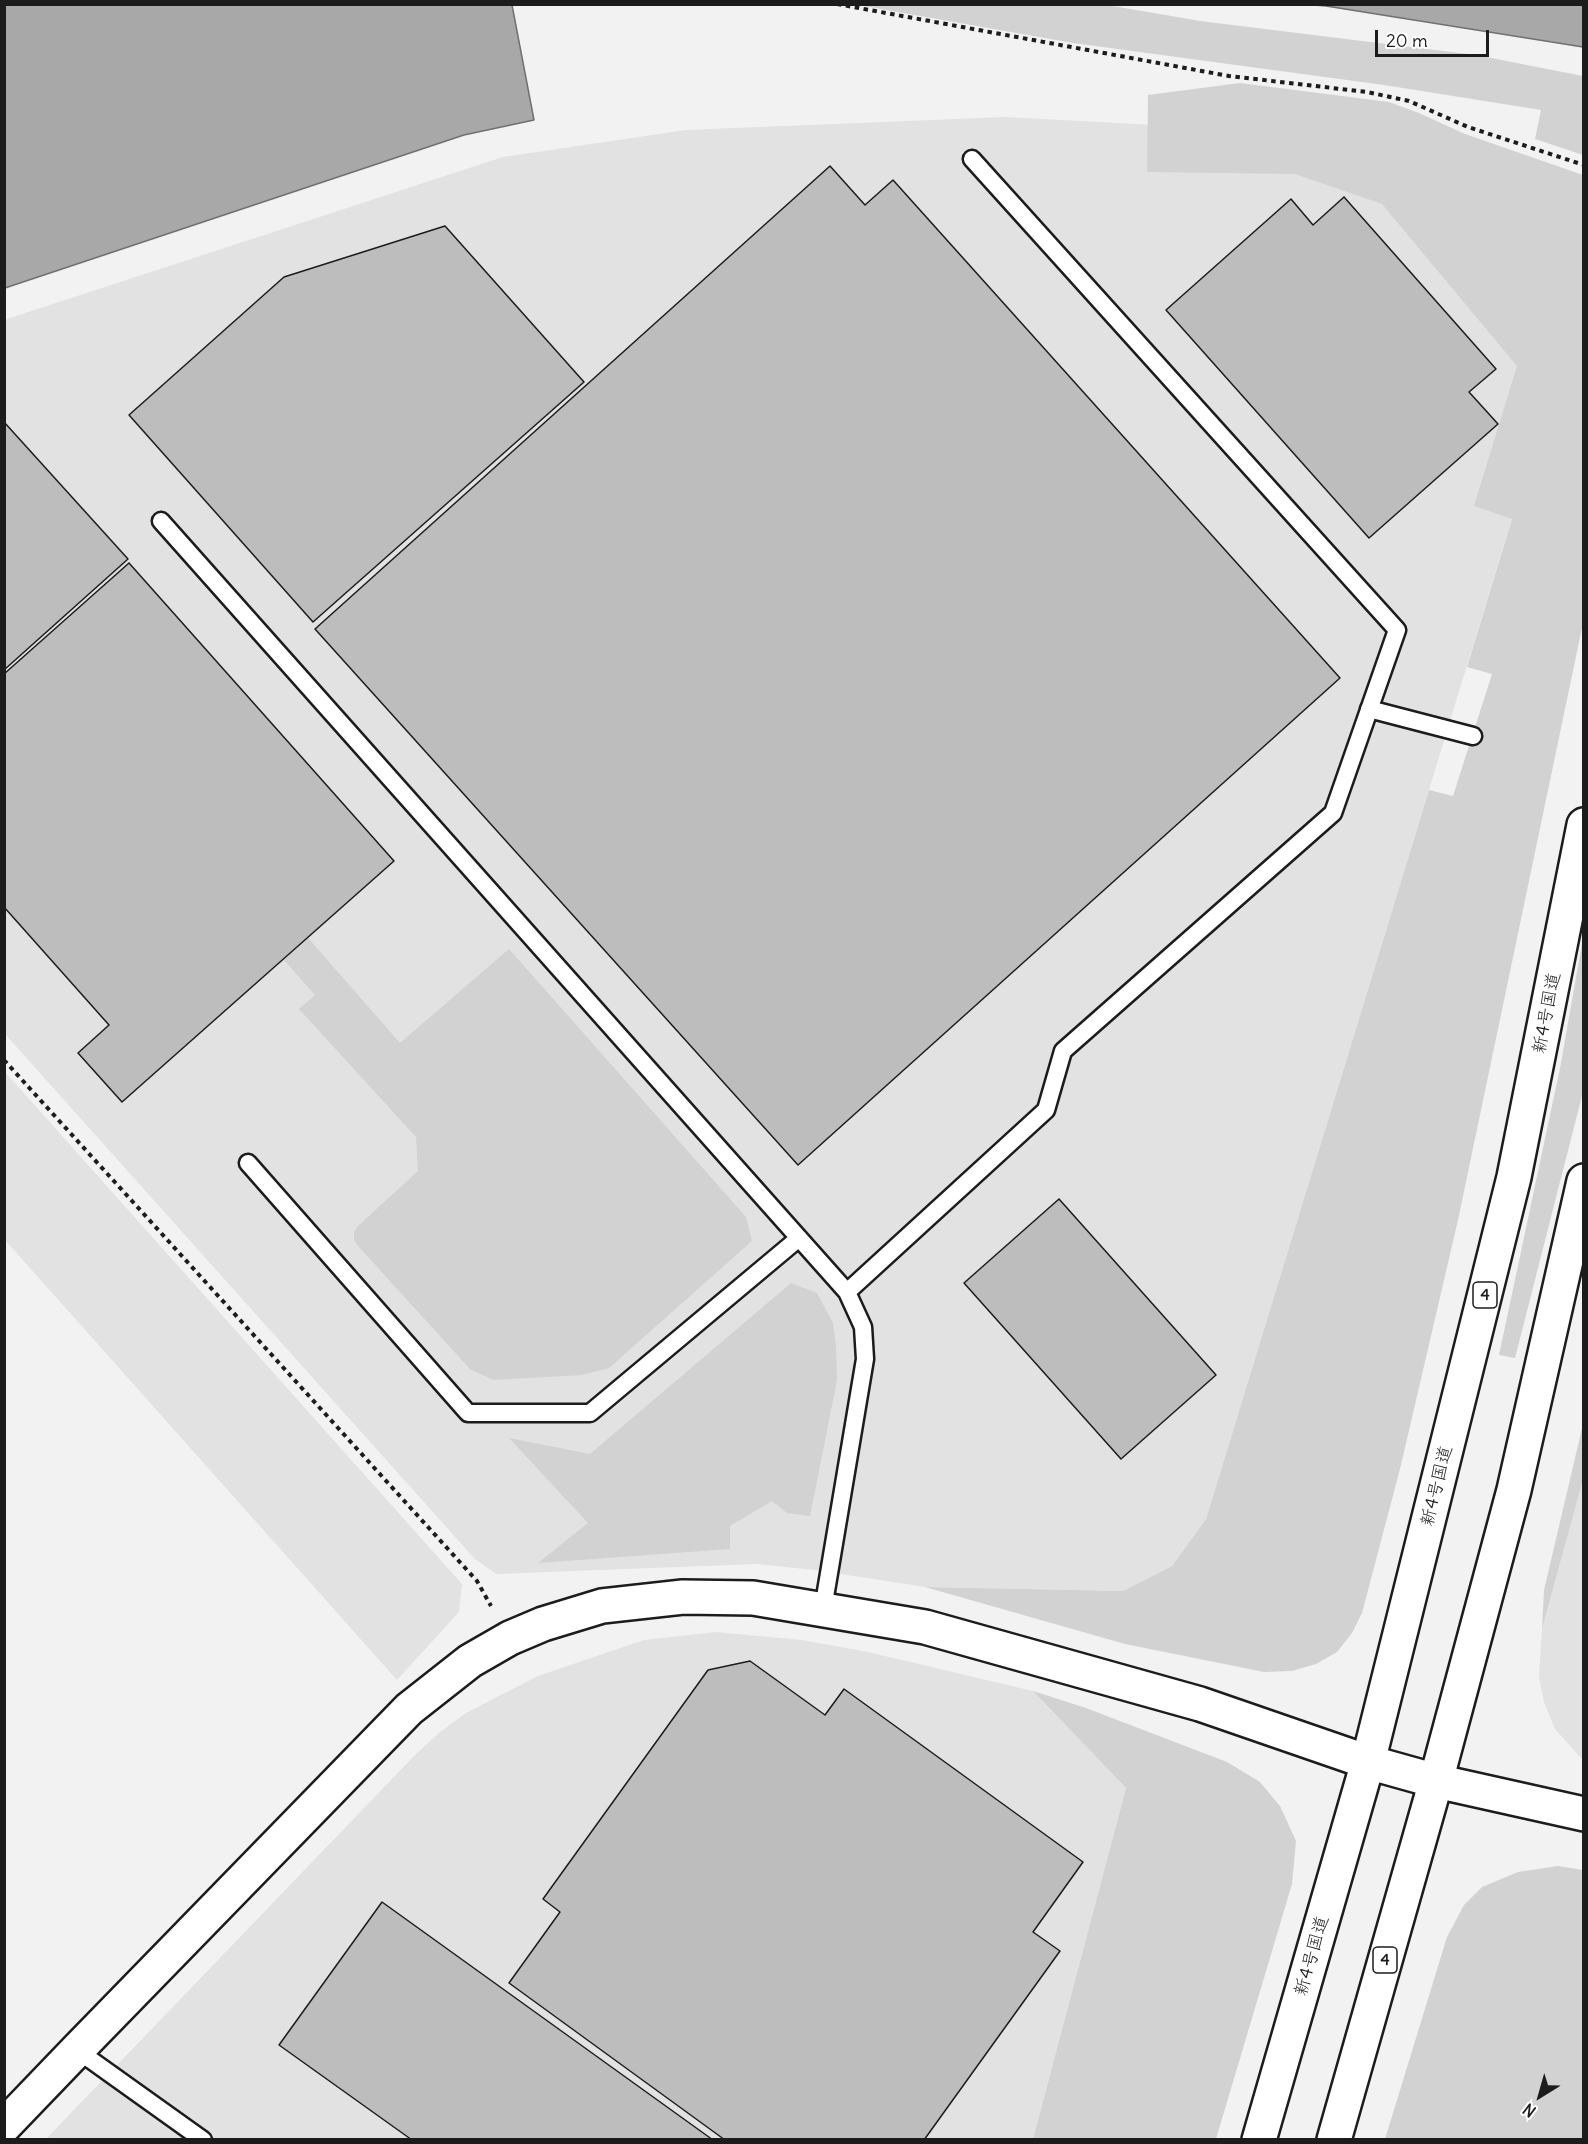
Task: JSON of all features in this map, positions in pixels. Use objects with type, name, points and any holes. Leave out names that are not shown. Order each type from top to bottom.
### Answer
[{"type":"main road","name":"新4号国道","points":[[1259,2139],[1368,1762],[1514,1177],[1584,825]]},
{"type":"main road","name":"4","points":[[1334,2139],[1436,1781],[1514,1490],[1584,1181]]},
{"type":"main road","points":[[4,2127],[76,2050],[409,1709],[470,1661],[510,1638],[543,1624],[602,1606],[683,1597],[753,1598],[925,1627],[1200,1704],[1368,1762],[1436,1781],[1584,1814]]},
{"type":"lane","points":[[847,1293],[1046,1110],[1063,1051],[1333,813],[1397,630],[972,159]]},
{"type":"lane","points":[[161,521],[847,1293],[863,1327],[865,1359],[823,1609]]},
{"type":"lane","points":[[1369,709],[1473,736]]},
{"type":"lane","points":[[248,1163],[468,1413],[590,1413],[799,1238]]},
{"type":"lane","points":[[76,2050],[203,2139]]},
{"type":"path","points":[[837,4],[1229,76],[1367,92],[1409,101],[1468,127],[1584,165]]},
{"type":"path","points":[[4,1060],[477,1581],[510,1638]]},
{"type":"shaded area","points":[[4,5],[512,5],[534,120],[464,135],[5,288]]},
{"type":"shaded area","points":[[858,5],[1107,5],[1200,21],[1476,55],[1583,76],[1583,155],[1535,139],[1541,110],[1384,85],[1073,43]]},
{"type":"shaded area","points":[[1314,5],[1583,5],[1583,47],[1326,6]]},
{"type":"shaded area","points":[[1240,83],[1389,102],[1465,134],[1583,175],[1583,623],[1458,1220],[1400,1469],[1362,1613],[1352,1633],[1337,1652],[1316,1664],[1292,1671],[1264,1672],[1125,1644],[925,1587],[1123,1591],[1172,1566],[1206,1519],[1429,790],[1453,796],[1492,674],[1467,667],[1512,519],[1474,506],[1517,366],[1382,204],[1295,174],[1147,172],[1148,95]]},
{"type":"shaded area","points":[[1005,117],[1249,130],[1583,286],[1206,1519],[1172,1566],[1123,1591],[925,1587],[815,1570],[756,1564],[496,1574],[474,1558],[5,1034],[4,320],[503,157],[686,130]]},
{"type":"shaded area","points":[[308,938],[400,1043],[509,949],[746,1217],[752,1241],[609,1368],[582,1375],[493,1380],[470,1369],[354,1240],[354,1232],[358,1226],[418,1171],[416,1137],[299,1009],[315,995],[284,960]]},
{"type":"shaded area","points":[[1583,938],[1583,1092],[1515,1358],[1499,1355],[1560,1068]]},
{"type":"shaded area","points":[[5,1072],[462,1584],[459,1612],[397,1680],[5,1240]]},
{"type":"shaded area","points":[[791,1283],[817,1293],[833,1323],[836,1346],[837,1380],[810,1516],[787,1513],[772,1501],[730,1526],[730,1549],[538,1563],[588,1523],[509,1438],[590,1454]]},
{"type":"shaded area","points":[[1583,1424],[1583,1480],[1542,1629],[1544,1590]]},
{"type":"shaded area","points":[[1583,1480],[1583,1760],[1555,1729],[1544,1702],[1539,1677],[1542,1629]]},
{"type":"shaded area","points":[[716,1632],[802,1640],[868,1652],[1033,1691],[1126,1788],[1033,2139],[45,2140],[415,1755],[440,1732],[466,1713],[538,1676],[644,1640]]},
{"type":"shaded area","points":[[1033,1691],[1086,1708],[1227,1762],[1260,1782],[1280,1806],[1296,1841],[1292,1884],[1216,2139],[1033,2139],[1126,1788]]},
{"type":"shaded area","points":[[1558,1866],[1583,1870],[1583,2139],[1385,2139],[1447,1937],[1464,1905],[1482,1887],[1518,1872]]},
{"type":"building","points":[[830,166],[865,205],[893,180],[1340,678],[798,1165],[315,629]]},
{"type":"building","points":[[1344,197],[1496,369],[1469,392],[1498,424],[1369,538],[1166,310],[1291,199],[1313,225]]},
{"type":"building","points":[[445,226],[584,382],[313,622],[129,415],[284,277]]},
{"type":"building","points":[[4,422],[128,559],[4,670]]},
{"type":"building","points":[[129,563],[394,861],[122,1102],[78,1053],[109,1025],[4,907],[4,674]]},
{"type":"building","points":[[1059,1199],[1216,1375],[1121,1459],[964,1283]]},
{"type":"building","points":[[750,1661],[825,1715],[844,1689],[1083,1862],[1033,1932],[1060,1951],[924,2140],[725,2140],[509,1983],[560,1912],[543,1899],[708,1670]]},
{"type":"building","points":[[382,1902],[713,2140],[412,2140],[279,2045]]}]
